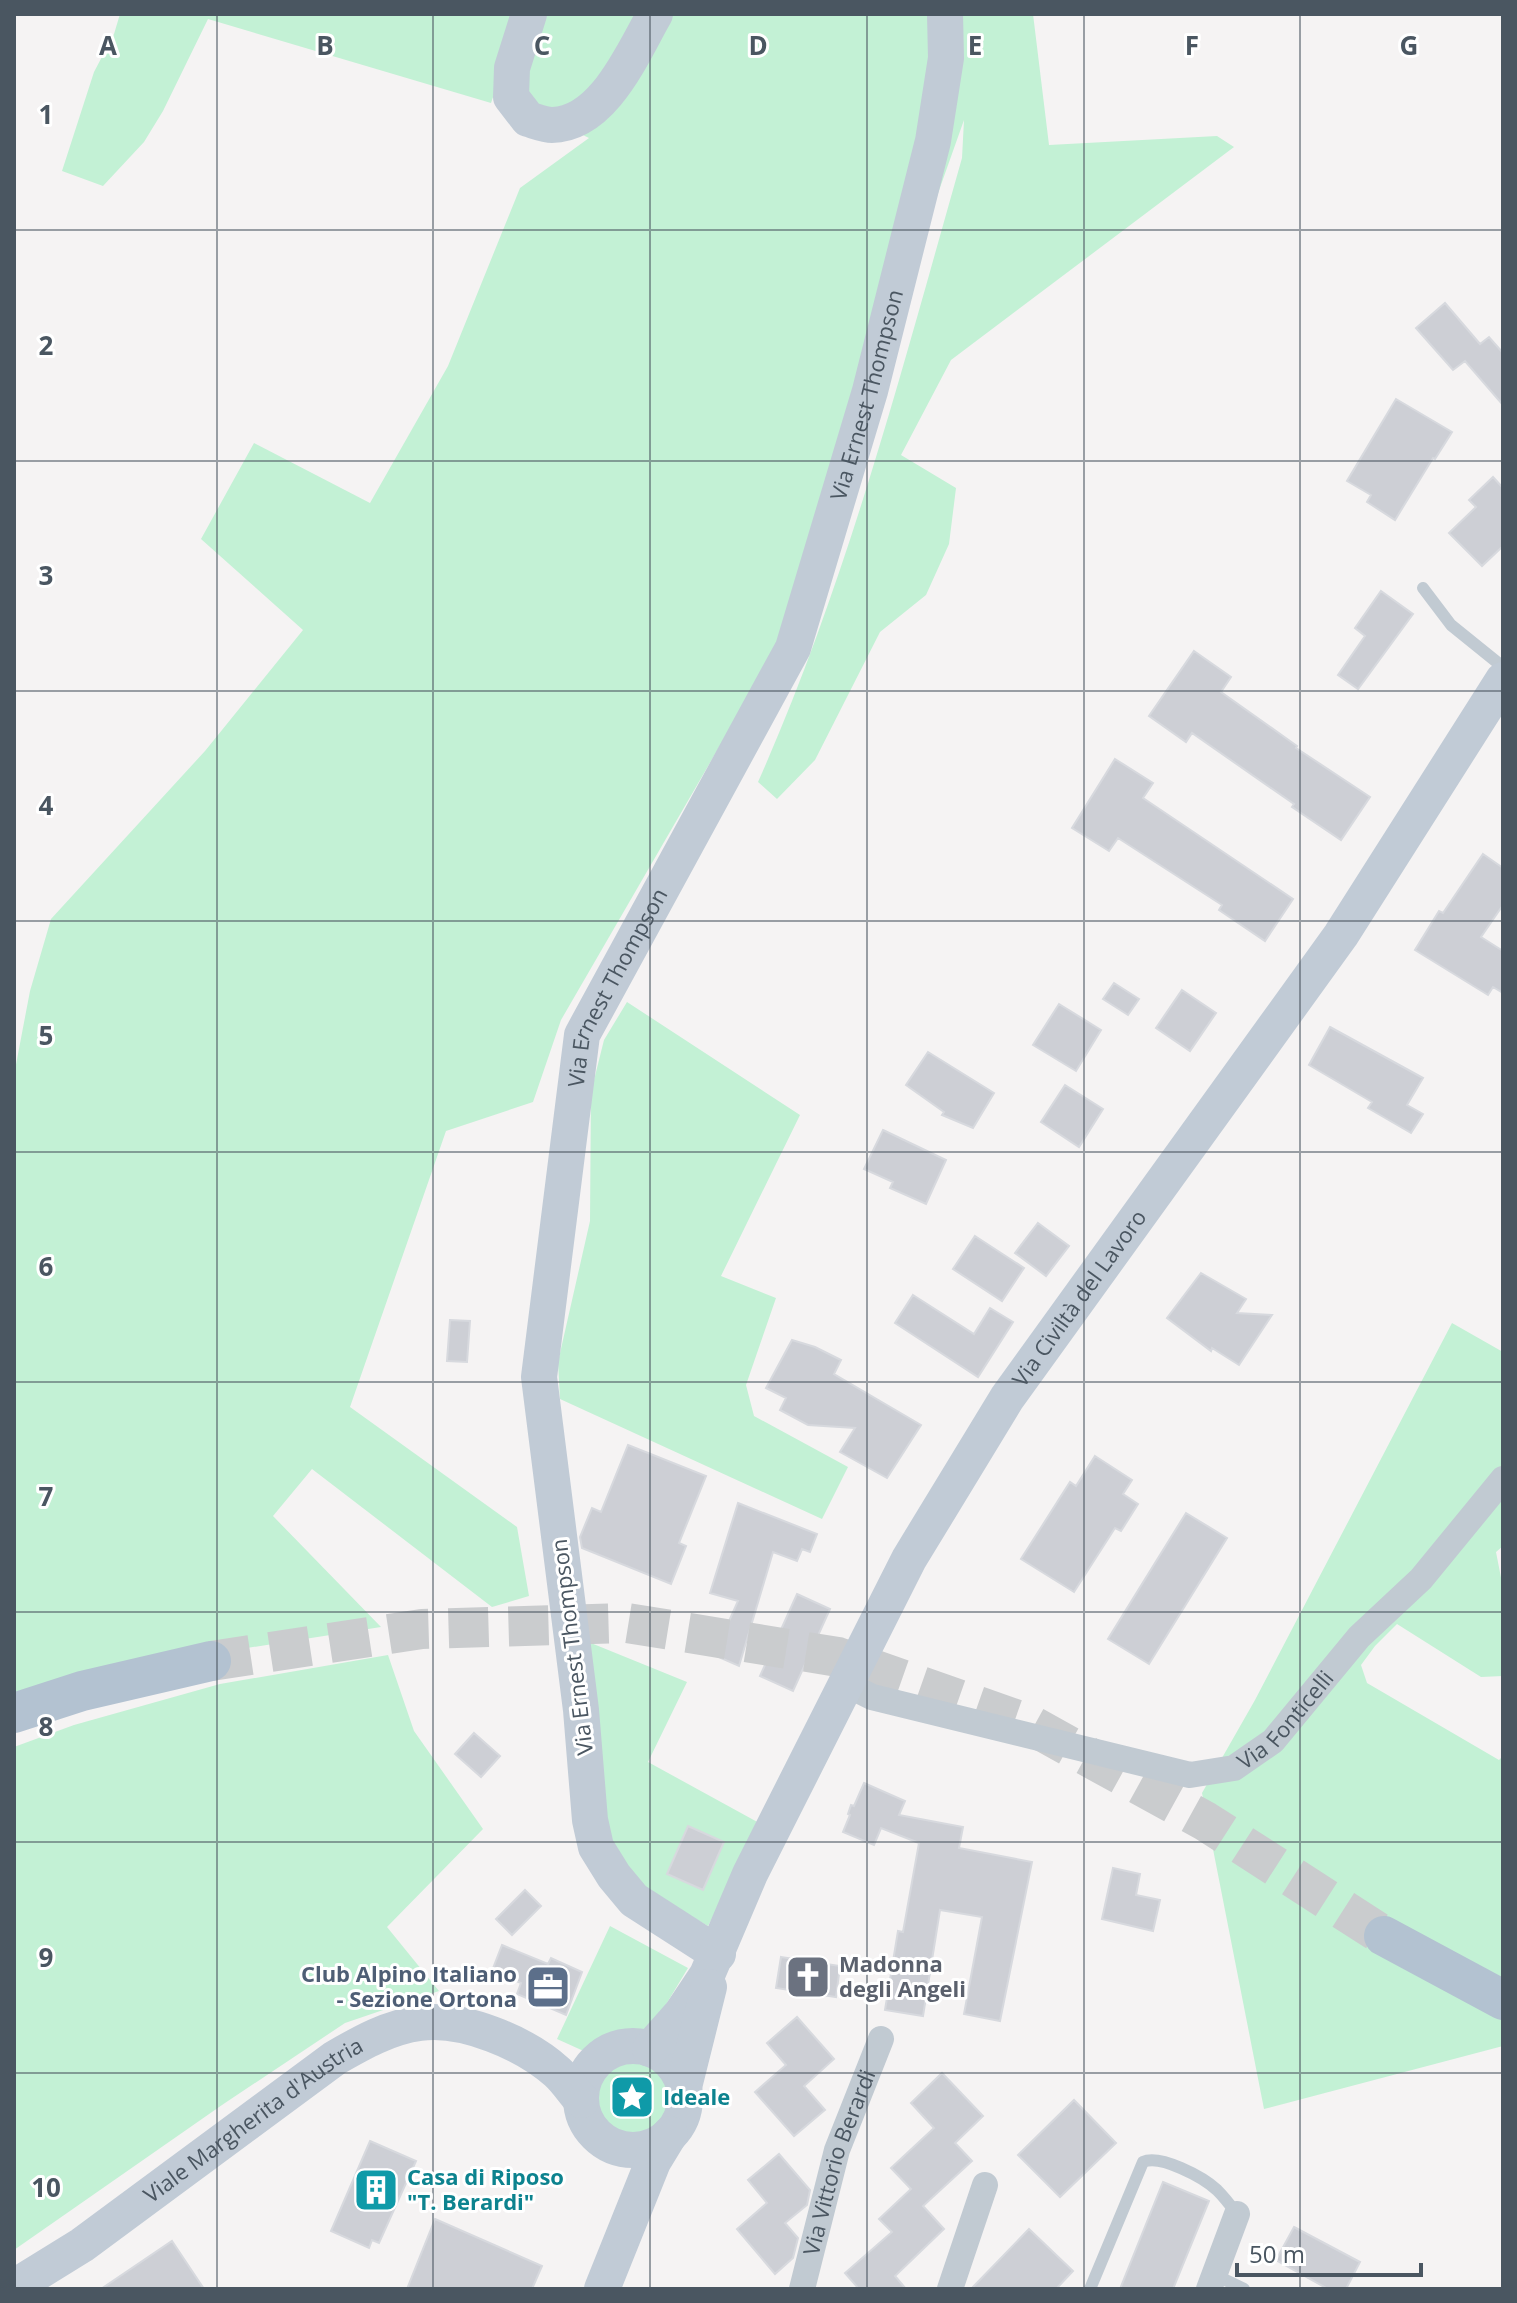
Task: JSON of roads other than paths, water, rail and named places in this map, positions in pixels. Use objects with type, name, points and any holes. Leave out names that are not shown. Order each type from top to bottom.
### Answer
[{"type":"main road","points":[[529,14],[512,68],[511,97],[528,119],[553,125],[582,116],[609,93],[655,14]]},
{"type":"main road","name":"Via Ernest Thompson","points":[[718,1954],[634,1900],[596,1847],[590,1820],[579,1694],[539,1377],[582,1035],[793,648],[870,391],[933,141],[946,58],[945,14]]},
{"type":"main road","name":"Via Civiltà del Lavoro","points":[[684,2087],[718,1954],[750,1874],[909,1559],[1007,1398],[1341,935],[1503,680]]},
{"type":"main road","points":[[14,1713],[82,1691],[211,1661]]},
{"type":"main road","points":[[1384,1936],[1503,2000]]},
{"type":"main road","name":"Via Civiltà del Lavoro","points":[[650,2049],[688,2005],[718,1954]]},
{"type":"main road","name":"Viale Margherita d'Austria","points":[[14,2287],[82,2245],[335,2058],[367,2040],[403,2026],[436,2022],[472,2027],[513,2044],[557,2055],[602,2056]]},
{"type":"main road","name":"Viale Margherita d'Austria","points":[[513,2044],[556,2071],[581,2100]]},
{"type":"main road","points":[[602,2289],[653,2162],[670,2134],[683,2112],[684,2087],[666,2057],[650,2049],[634,2046],[617,2048],[602,2056],[586,2076],[581,2100],[593,2130],[605,2141],[620,2148],[647,2148],[660,2143],[670,2134]]},
{"type":"main road","points":[[620,2148],[628,2181],[630,2215]]},
{"type":"street","name":"Via Fonticelli","points":[[846,1684],[872,1697],[1190,1775],[1234,1768],[1273,1741],[1359,1637],[1421,1579],[1503,1479]]},
{"type":"street","name":"Via Vittorio Berardi","points":[[802,2289],[837,2150],[881,2039]]},
{"type":"street","points":[[950,2289],[985,2185]]},
{"type":"street","points":[[1212,2282],[1237,2214]]},
{"type":"lane","points":[[1423,588],[1451,625],[1503,667]]},
{"type":"lane","points":[[1090,2289],[1143,2162],[1150,2159],[1165,2161],[1190,2174],[1215,2188],[1237,2214]]},
{"type":"lane","points":[[1212,2282],[1244,2289]]},
{"type":"tunnel","points":[[211,1661],[422,1629],[627,1623],[838,1657],[1029,1724],[1205,1821],[1384,1936]]},
{"type":"place","name":"Madonna degli Angeli","points":[[808,1977]]},
{"type":"place","name":"Club Alpino Italiano - Sezione Ortona","points":[[548,1987]]},
{"type":"place","name":"Ideale","points":[[632,2097]]},
{"type":"place","name":"Casa di Riposo \"T. Berardi\"","points":[[376,2190]]}]
